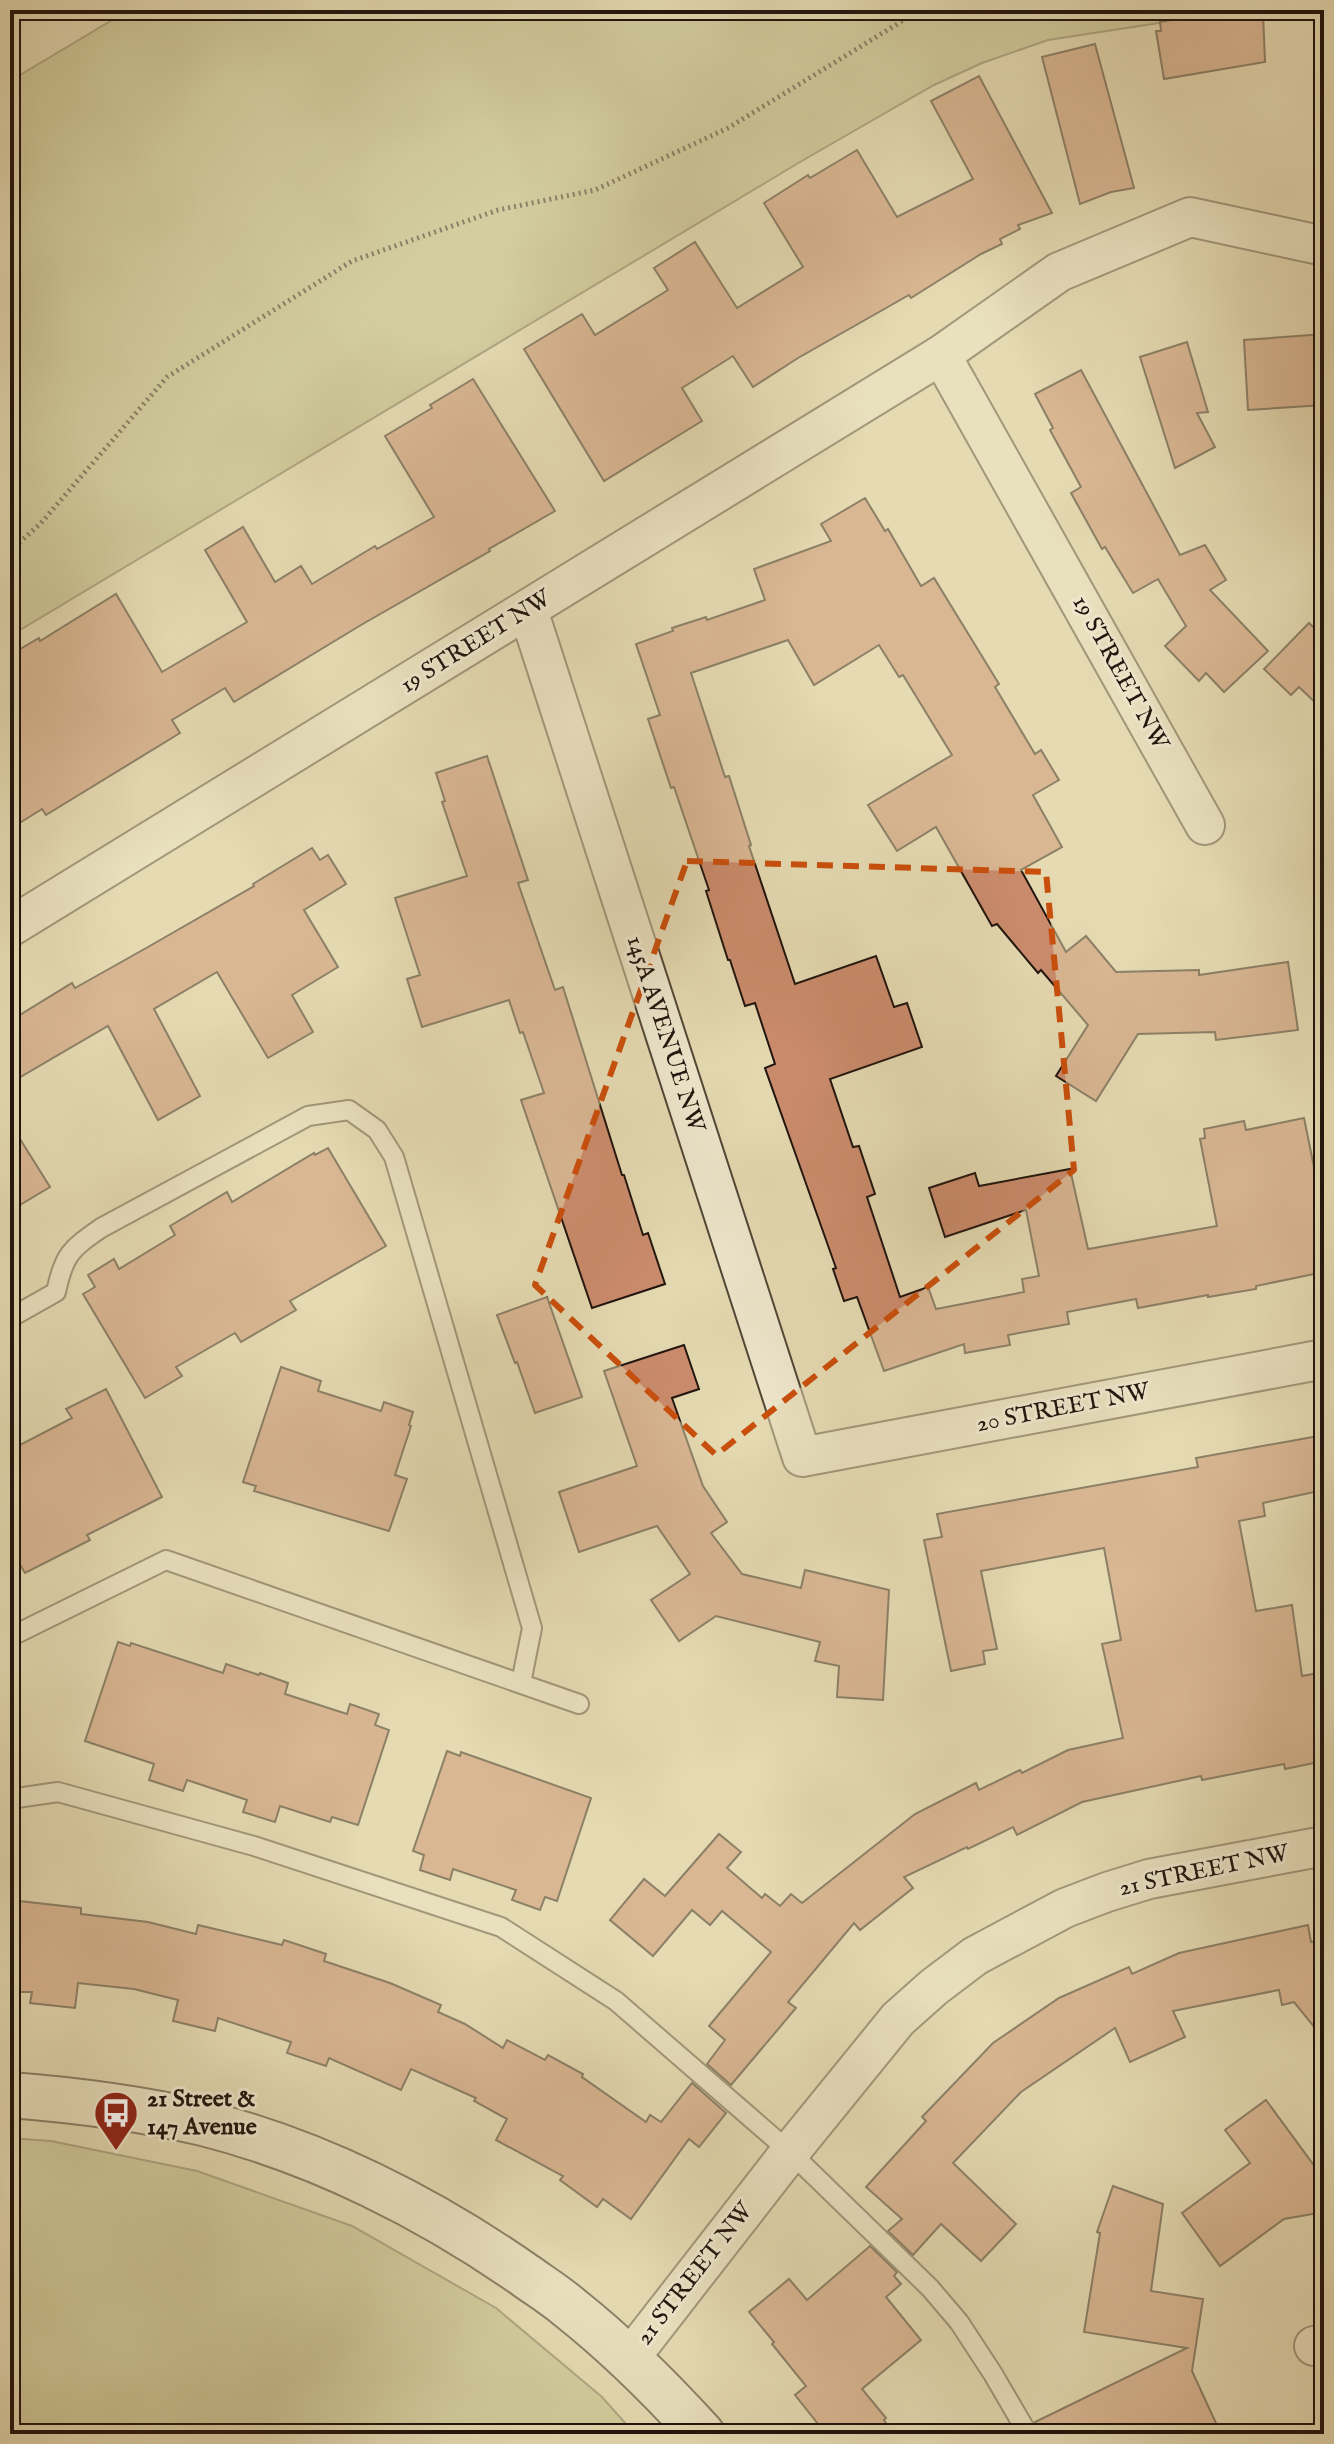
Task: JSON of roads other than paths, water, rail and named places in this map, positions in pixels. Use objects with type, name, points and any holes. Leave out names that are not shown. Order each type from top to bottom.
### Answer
[{"type":"street","name":"19 STREET NW","points":[[10,927],[941,355],[1059,272],[1190,217],[1324,246]]},
{"type":"street","name":"19 STREET NW","points":[[941,355],[1205,825]]},
{"type":"street","name":"145A AVENUE NW","points":[[528,610],[802,1457]]},
{"type":"street","name":"20 STREET NW","points":[[802,1457],[1324,1359]]},
{"type":"street","name":"21 STREET NW","points":[[10,2095],[127,2107],[204,2124],[347,2174],[434,2218],[493,2253],[569,2306],[629,2359],[898,2019],[975,1956],[1065,1908],[1149,1879],[1324,1846]]},
{"type":"street","points":[[629,2359],[702,2434]]},
{"type":"lane","points":[[10,1318],[56,1292],[61,1269],[72,1249],[101,1228],[308,1116],[349,1110],[377,1130],[394,1157],[532,1628],[521,1683]]},
{"type":"lane","points":[[10,1637],[166,1560],[579,1704]]},
{"type":"lane","points":[[10,1799],[58,1792],[254,1846],[501,1927],[616,2001],[790,2152],[930,2288],[959,2322],[1028,2434]]},
{"type":"place","name":"21 Street & 147 Avenue","points":[[116,2152]]}]
